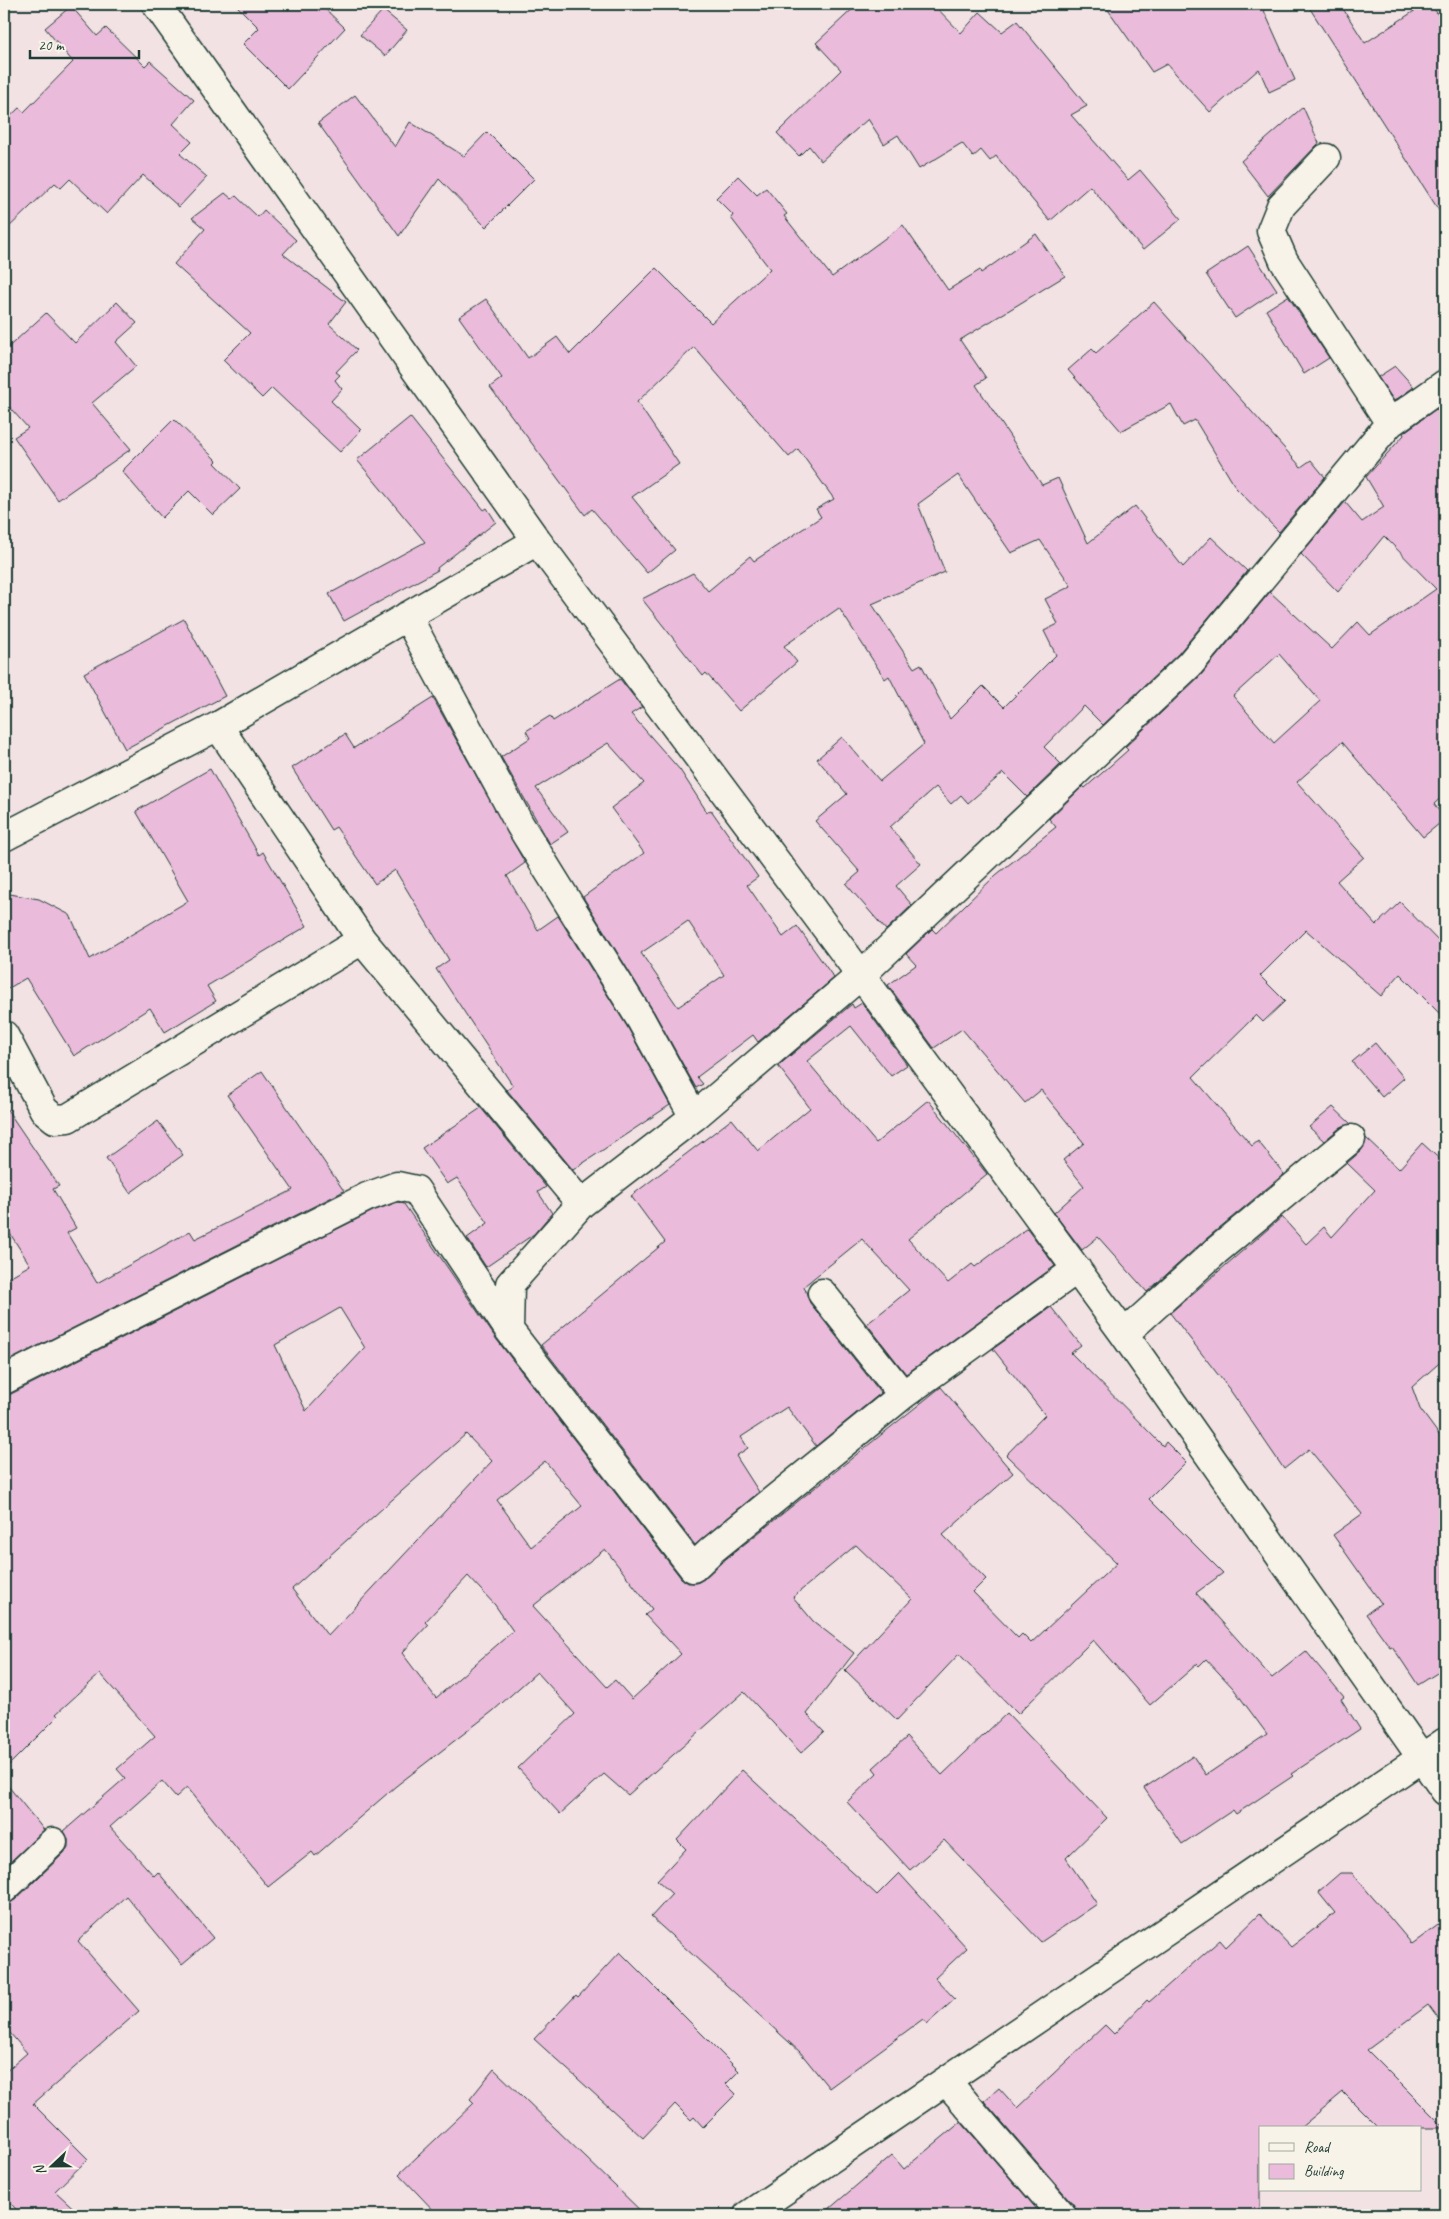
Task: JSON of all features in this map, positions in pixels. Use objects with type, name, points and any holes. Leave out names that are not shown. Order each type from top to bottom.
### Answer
[{"type":"street","points":[[156,4],[537,541],[861,975],[1124,1334],[1445,1791]]},
{"type":"street","points":[[1326,158],[1281,206],[1271,231],[1284,261],[1390,423]]},
{"type":"street","points":[[509,1330],[510,1284],[582,1204],[694,1117],[861,975],[1190,664],[1390,423],[1445,384]]},
{"type":"street","points":[[4,837],[218,726],[537,541]]},
{"type":"street","points":[[407,616],[520,825],[641,1020],[694,1117]]},
{"type":"street","points":[[218,726],[362,940],[582,1204]]},
{"type":"street","points":[[4,1035],[44,1110],[55,1119],[68,1118],[362,940]]},
{"type":"street","points":[[1124,1334],[1216,1251],[1351,1140]]},
{"type":"street","points":[[4,1380],[367,1197],[397,1186],[416,1190],[509,1330],[693,1568],[712,1550],[903,1395],[1077,1269]]},
{"type":"street","points":[[822,1294],[903,1395]]},
{"type":"street","points":[[748,2215],[947,2082],[1445,1742]]},
{"type":"street","points":[[4,1889],[53,1842]]},
{"type":"street","points":[[947,2082],[1062,2215]]},
{"type":"building","points":[[235,4],[320,4],[345,28],[288,89],[243,44],[259,28]]},
{"type":"building","points":[[858,4],[933,4],[961,33],[980,12],[1002,32],[1017,21],[1087,106],[1071,115],[1128,180],[1140,170],[1181,219],[1143,250],[1090,186],[1050,221],[996,156],[990,161],[981,150],[973,157],[962,143],[919,169],[898,135],[884,144],[868,119],[821,161],[809,146],[799,156],[777,133],[841,70],[816,43]]},
{"type":"building","points":[[1104,4],[1261,4],[1295,80],[1269,92],[1259,69],[1210,112],[1167,64],[1152,72]]},
{"type":"building","points":[[1307,4],[1340,4],[1365,43],[1425,4],[1431,4],[1445,25],[1445,220]]},
{"type":"building","points":[[71,6],[97,36],[106,28],[145,66],[150,61],[194,100],[173,124],[192,142],[180,154],[207,177],[179,207],[143,175],[107,214],[70,179],[61,188],[55,183],[4,232],[4,122],[19,108],[24,112],[73,62],[45,28]]},
{"type":"building","points":[[383,10],[407,30],[385,56],[360,35]]},
{"type":"building","points":[[355,95],[395,147],[410,122],[464,156],[487,132],[534,179],[486,227],[439,179],[399,236],[318,123]]},
{"type":"building","points":[[1303,107],[1319,143],[1268,196],[1241,161]]},
{"type":"building","points":[[738,176],[757,195],[766,188],[787,214],[784,216],[832,277],[903,225],[948,290],[980,270],[981,273],[1036,234],[1065,276],[960,340],[986,378],[976,385],[1042,485],[1058,478],[1088,543],[1135,506],[1183,567],[1211,537],[1247,571],[1179,653],[1103,725],[1084,706],[1044,747],[1061,764],[1027,797],[1003,773],[968,803],[961,795],[951,804],[936,787],[890,827],[921,864],[896,886],[912,905],[886,930],[846,884],[860,872],[815,821],[847,794],[817,759],[842,737],[880,781],[924,744],[889,676],[885,679],[839,608],[784,646],[797,662],[739,711],[706,673],[703,676],[642,599],[693,573],[708,591],[750,556],[754,561],[821,517],[816,509],[834,499],[798,449],[789,457],[694,347],[637,402],[679,464],[632,497],[675,550],[647,573],[592,509],[585,515],[490,387],[502,378],[459,317],[486,299],[528,358],[557,337],[570,354],[656,268],[711,323],[770,269],[731,218],[733,215],[716,198]],"holes":[[[958,475],[1011,553],[1040,540],[1071,586],[1045,599],[1058,624],[1044,631],[1056,655],[1004,707],[983,686],[950,719],[921,664],[914,668],[872,604],[945,572],[918,504]]]},
{"type":"building","points":[[225,193],[232,199],[236,196],[258,217],[264,210],[296,240],[283,254],[346,302],[329,324],[357,350],[336,372],[340,375],[335,380],[342,389],[331,401],[361,430],[340,452],[272,388],[262,398],[223,360],[250,333],[174,264],[205,229],[192,218]]},
{"type":"building","points":[[1248,246],[1277,290],[1235,318],[1206,274]]},
{"type":"building","points":[[1288,296],[1329,358],[1304,374],[1266,310]]},
{"type":"building","points":[[117,302],[137,323],[116,342],[136,366],[92,403],[131,449],[58,500],[14,437],[28,428],[4,401],[4,351],[46,313],[75,343]]},
{"type":"building","points":[[1154,302],[1301,467],[1311,460],[1325,477],[1279,532],[1236,488],[1195,420],[1183,426],[1171,404],[1121,431],[1068,370],[1092,349],[1096,353]]},
{"type":"building","points":[[1395,366],[1414,387],[1394,401],[1378,377]]},
{"type":"building","points":[[1436,409],[1445,419],[1445,794],[1434,804],[1445,819],[1423,837],[1342,742],[1297,782],[1364,857],[1337,881],[1376,925],[1400,902],[1445,948],[1445,1019],[1400,974],[1381,996],[1306,930],[1260,976],[1285,1001],[1263,1022],[1256,1015],[1193,1077],[1252,1146],[1258,1141],[1284,1174],[1206,1239],[1147,1292],[1098,1237],[1082,1250],[1054,1213],[1084,1186],[1063,1160],[1084,1143],[1041,1090],[1025,1103],[962,1029],[934,1048],[888,985],[916,965],[906,954],[932,929],[936,933],[996,875],[1056,827],[1049,819],[1083,786],[1085,788],[1128,750],[1125,747],[1201,675],[1270,592],[1332,649],[1358,622],[1370,635],[1436,589],[1384,536],[1338,592],[1301,554],[1345,502],[1362,522],[1384,507],[1366,477],[1404,435],[1403,433]],"holes":[[[1279,654],[1320,701],[1274,743],[1233,696]]]},
{"type":"building","points":[[410,417],[484,510],[487,508],[496,522],[437,568],[438,570],[344,621],[329,594],[425,542],[357,460]]},
{"type":"building","points":[[174,419],[217,461],[215,463],[240,489],[213,515],[189,491],[162,518],[122,471]]},
{"type":"building","points":[[184,619],[225,696],[125,749],[84,673]]},
{"type":"building","points":[[620,679],[642,707],[631,714],[680,770],[707,812],[711,810],[758,877],[747,885],[783,937],[797,926],[834,978],[758,1042],[753,1035],[697,1077],[703,1084],[696,1088],[654,1012],[583,897],[644,853],[611,808],[644,783],[608,743],[536,788],[568,832],[550,844],[501,757],[530,738],[526,731],[550,716],[553,721]],"holes":[[[688,921],[724,975],[678,1007],[641,953]]]},
{"type":"building","points":[[433,698],[525,863],[507,876],[538,930],[558,916],[628,1028],[670,1105],[573,1170],[507,1090],[513,1086],[436,969],[449,960],[395,870],[375,884],[336,827],[331,830],[292,768],[345,734],[354,748]]},
{"type":"building","points":[[210,769],[259,855],[263,852],[307,926],[207,986],[216,1001],[165,1032],[150,1008],[74,1056],[26,978],[4,991],[4,893],[39,899],[70,915],[90,959],[188,901],[136,811]]},
{"type":"building","points":[[862,1003],[907,1065],[891,1076],[851,1026],[807,1061],[876,1143],[928,1100],[987,1174],[908,1239],[948,1283],[972,1264],[975,1267],[1027,1228],[1055,1266],[906,1374],[867,1324],[909,1290],[862,1239],[804,1286],[810,1303],[881,1393],[816,1446],[787,1407],[741,1437],[748,1448],[736,1456],[759,1492],[695,1545],[541,1345],[665,1242],[631,1196],[732,1119],[758,1151],[810,1108],[778,1066],[852,1004],[854,1008]]},
{"type":"building","points":[[1375,1043],[1404,1078],[1382,1097],[1352,1062]]},
{"type":"building","points":[[262,1071],[344,1191],[4,1363],[4,1280],[30,1265],[4,1224],[4,1105],[59,1186],[53,1189],[76,1228],[67,1233],[97,1283],[190,1231],[195,1239],[293,1190],[227,1095]]},
{"type":"building","points":[[1333,1107],[1351,1124],[1341,1127],[1324,1141],[1309,1127]]},
{"type":"building","points":[[481,1108],[546,1187],[538,1192],[552,1213],[534,1234],[486,1267],[467,1238],[488,1223],[457,1178],[447,1184],[422,1148]]},
{"type":"building","points":[[158,1121],[183,1155],[130,1193],[106,1158]]},
{"type":"building","points":[[1366,1138],[1399,1169],[1422,1143],[1445,1164],[1445,1358],[1412,1387],[1420,1409],[1445,1443],[1445,1668],[1418,1685],[1392,1646],[1390,1647],[1366,1614],[1381,1603],[1333,1535],[1362,1514],[1309,1449],[1284,1469],[1230,1390],[1170,1313],[1282,1217],[1306,1244],[1324,1227],[1332,1237],[1375,1190],[1347,1163],[1361,1151]]},
{"type":"building","points":[[398,1202],[404,1204],[497,1340],[681,1578],[688,1583],[697,1583],[704,1579],[722,1562],[941,1387],[1013,1473],[943,1535],[986,1579],[973,1592],[1018,1638],[1022,1634],[1031,1643],[1117,1563],[1006,1455],[1045,1415],[993,1349],[1051,1307],[1081,1345],[1071,1353],[1163,1446],[1166,1442],[1186,1462],[1149,1499],[1223,1573],[1196,1593],[1272,1678],[1306,1651],[1344,1697],[1341,1699],[1360,1729],[1291,1774],[1293,1776],[1236,1814],[1233,1810],[1182,1844],[1144,1788],[1193,1756],[1206,1775],[1267,1734],[1233,1688],[1206,1659],[1199,1666],[1197,1664],[1150,1705],[1093,1640],[1018,1714],[959,1654],[897,1720],[845,1670],[912,1599],[856,1545],[793,1597],[813,1621],[854,1653],[807,1714],[824,1732],[801,1753],[744,1692],[628,1795],[604,1774],[560,1814],[518,1768],[575,1714],[537,1672],[493,1711],[396,1786],[315,1856],[312,1852],[268,1887],[187,1787],[176,1797],[162,1781],[110,1827],[154,1876],[158,1872],[213,1938],[182,1964],[126,1896],[78,1941],[139,2011],[33,2104],[88,2159],[55,2191],[81,2215],[22,2215],[4,2197],[4,2073],[27,2053],[4,2026],[4,1904],[15,1900],[64,1853],[68,1847],[68,1839],[64,1831],[125,1778],[117,1769],[155,1736],[100,1674],[56,1714],[58,1716],[4,1770],[4,1396],[373,1211]],"holes":[[[340,1308],[365,1348],[306,1411],[275,1345]],[[466,1434],[492,1461],[328,1636],[292,1589]],[[545,1461],[582,1506],[531,1547],[497,1500]],[[605,1549],[652,1609],[645,1615],[681,1654],[632,1699],[615,1680],[607,1687],[533,1606]],[[468,1576],[495,1605],[513,1631],[436,1698],[402,1653],[428,1625],[425,1622]]]},
{"type":"building","points":[[1007,1713],[1107,1818],[1066,1858],[1097,1904],[1041,1942],[944,1840],[910,1870],[847,1802],[877,1773],[873,1768],[907,1737],[942,1775]]},
{"type":"building","points":[[742,1770],[877,1895],[899,1873],[967,1948],[935,1978],[955,1999],[927,2024],[923,2019],[829,2088],[800,2052],[651,1917],[672,1894],[657,1880],[686,1849],[677,1840]]},
{"type":"building","points":[[4,1781],[44,1830],[4,1868]]},
{"type":"building","points":[[1340,1873],[1352,1873],[1412,1944],[1445,1920],[1445,2028],[1428,2005],[1367,2050],[1445,2128],[1377,2126],[1343,2092],[1302,2126],[1259,2126],[1260,2215],[1077,2215],[1074,2205],[984,2101],[999,2088],[1017,2108],[1105,2025],[1114,2034],[1147,2000],[1149,2002],[1220,1940],[1226,1947],[1260,1914],[1291,1947],[1335,1913],[1318,1892]]},
{"type":"building","points":[[620,1952],[739,2071],[726,2084],[736,2094],[703,2127],[694,2117],[691,2120],[675,2104],[643,2138],[534,2039],[576,1995],[578,1997]]},
{"type":"building","points":[[494,2069],[645,2215],[438,2215],[399,2174],[474,2103],[470,2099]]},
{"type":"building","points":[[961,2122],[1042,2215],[822,2215],[892,2155],[904,2169]]}]
